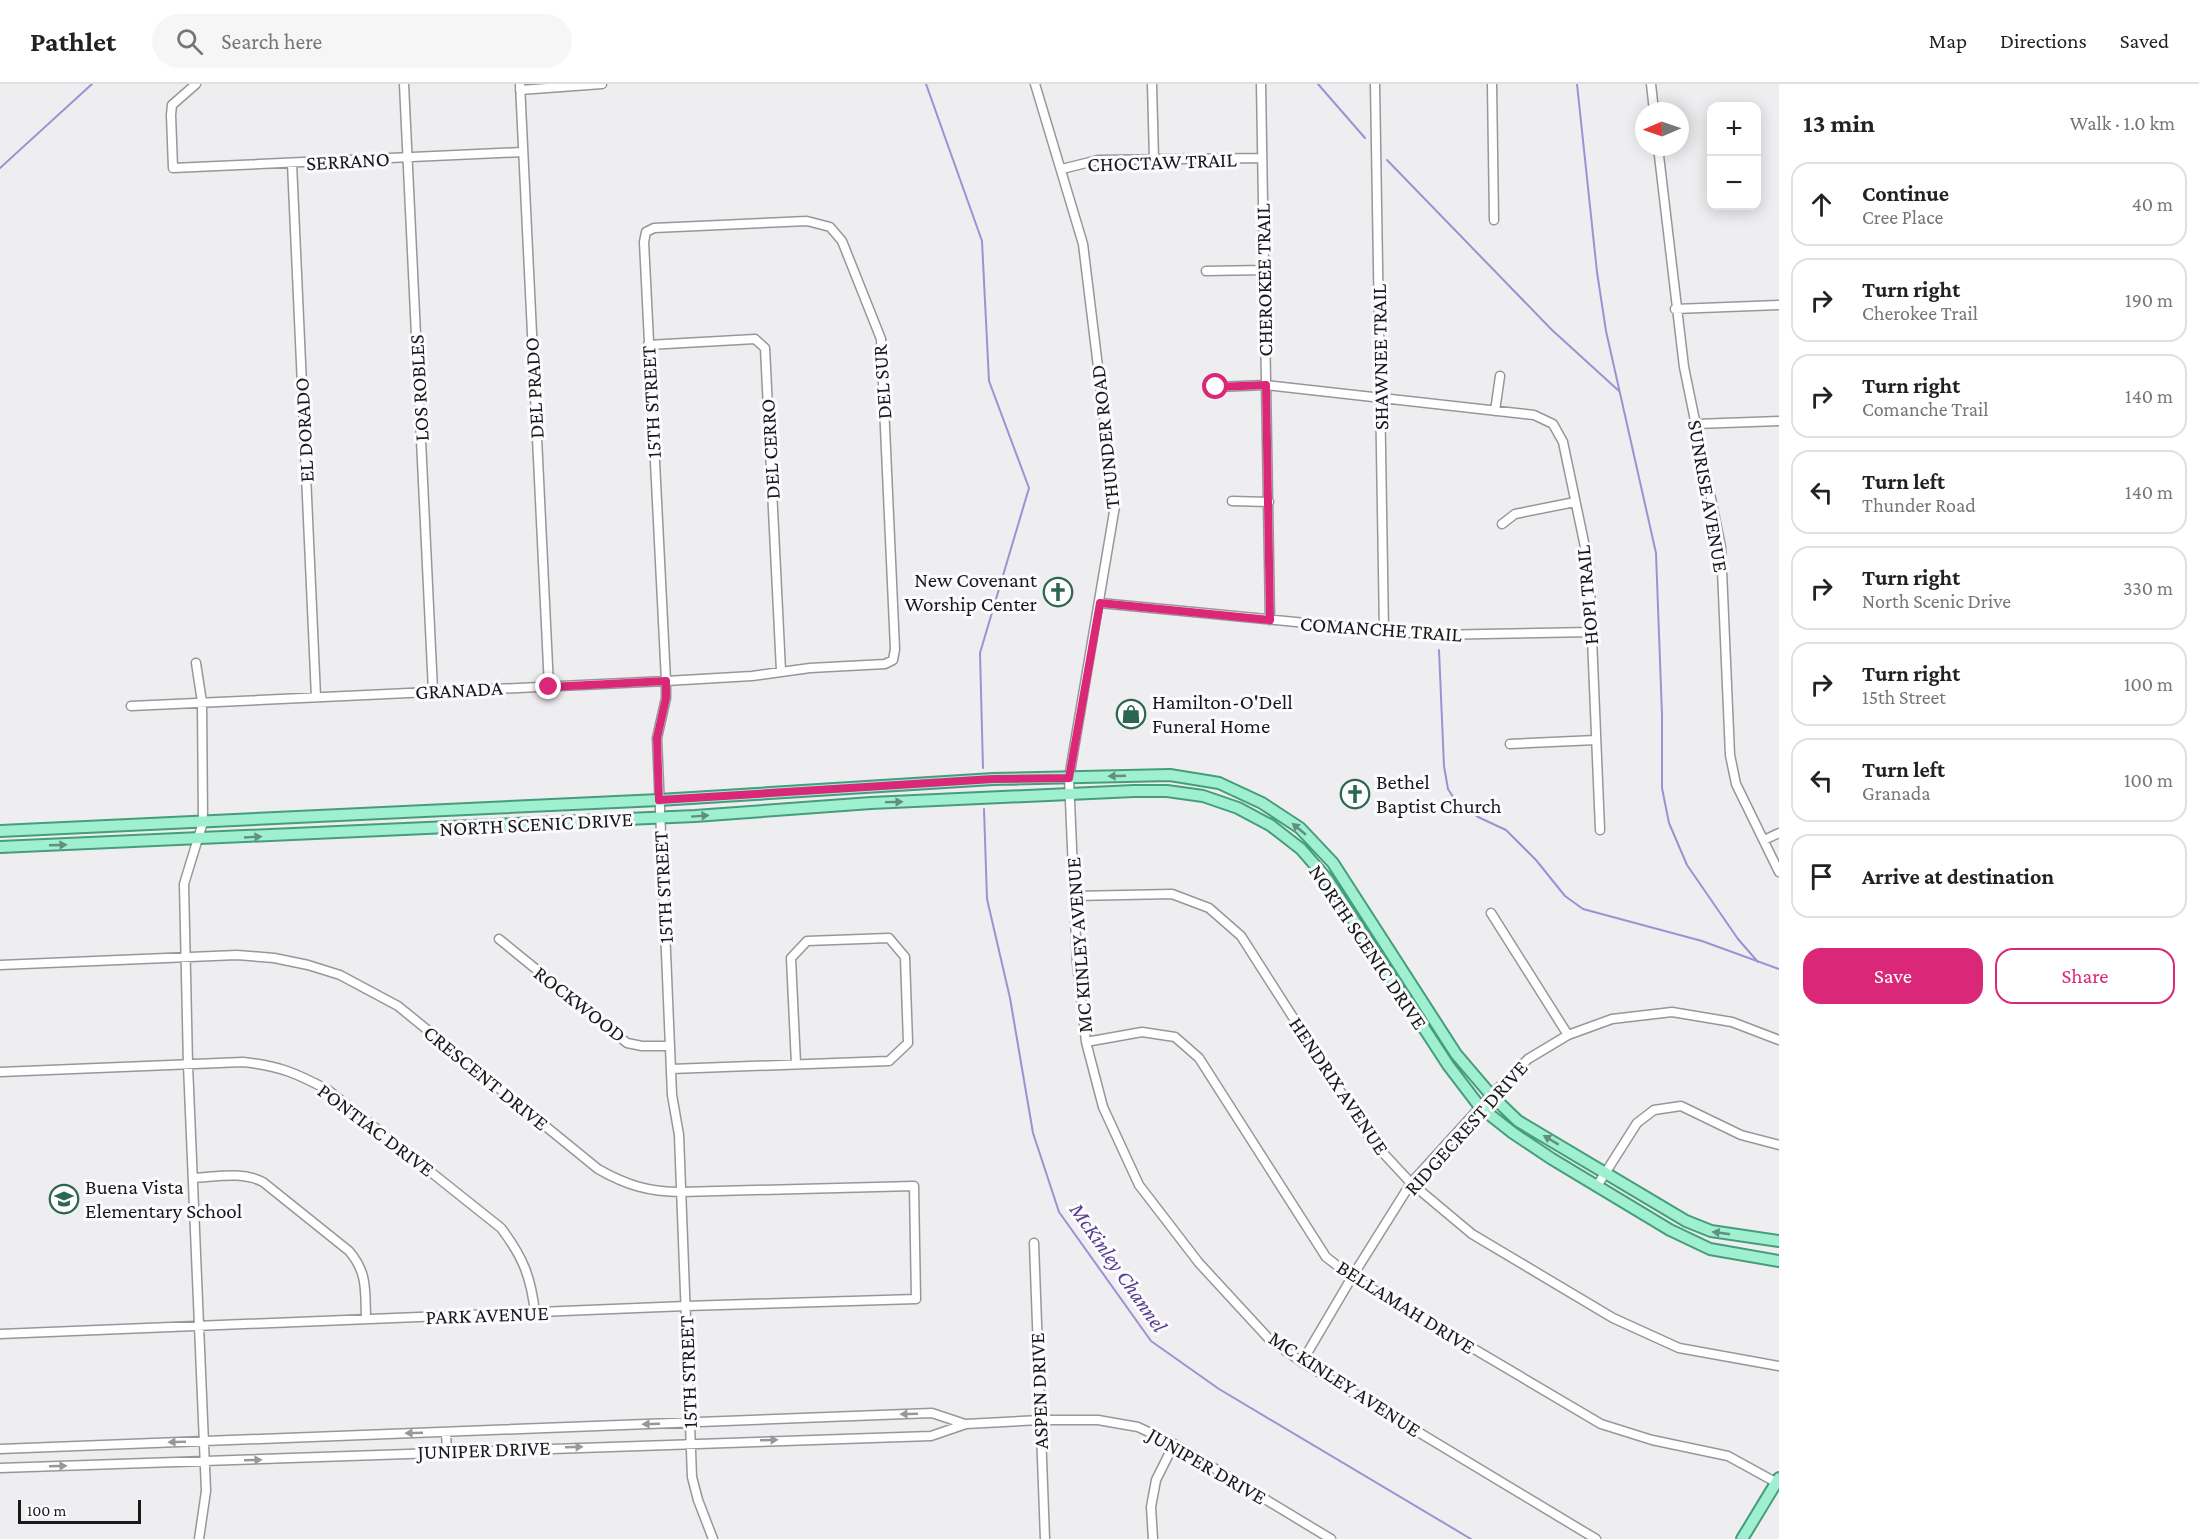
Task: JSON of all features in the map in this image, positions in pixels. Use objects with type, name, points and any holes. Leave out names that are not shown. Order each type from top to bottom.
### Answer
[{"type":"main road","name":"NORTH SCENIC DRIVE","points":[[0,831],[659,800],[993,779],[1170,775],[1219,783],[1262,803],[1300,828],[1332,863],[1456,1054],[1491,1095],[1518,1121],[1686,1221],[1711,1231],[1779,1241]]},
{"type":"main road","name":"NORTH SCENIC DRIVE","points":[[0,847],[660,818],[871,802],[1167,791],[1203,796],[1238,808],[1270,825],[1300,849],[1327,879],[1448,1065],[1480,1107],[1552,1160],[1670,1230],[1710,1249],[1779,1261]]},
{"type":"main road","points":[[1742,1539],[1778,1481]]},
{"type":"street","name":"SERRANO","points":[[196,84],[172,105],[173,168],[522,152]]},
{"type":"street","name":"LOS ROBLES","points":[[404,84],[433,691]]},
{"type":"street","points":[[520,87],[602,84]]},
{"type":"street","name":"THUNDER ROAD","points":[[1035,84],[1083,244],[1115,506],[1069,778],[1070,794]]},
{"type":"street","points":[[1152,84],[1154,159]]},
{"type":"street","name":"CHEROKEE TRAIL","points":[[1261,84],[1270,620]]},
{"type":"street","name":"SHAWNEE TRAIL","points":[[1375,84],[1384,631]]},
{"type":"street","points":[[1492,84],[1494,220]]},
{"type":"street","points":[[1651,84],[1653,102]]},
{"type":"street","name":"DEL PRADO","points":[[520,87],[549,687]]},
{"type":"street","name":"SUNRISE AVENUE","points":[[1659,156],[1675,309],[1684,367],[1721,547],[1730,755],[1736,784],[1779,872]]},
{"type":"street","name":"CHOCTAW TRAIL","points":[[1062,169],[1098,160],[1262,158]]},
{"type":"street","name":"EL DORADO","points":[[292,164],[316,697]]},
{"type":"street","name":"DEL SUR","points":[[646,232],[654,228],[807,221],[830,227],[842,241],[881,339],[895,649],[893,660]]},
{"type":"street","name":"15TH STREET","points":[[646,232],[644,242],[648,345],[666,681],[666,698],[657,738],[672,1095],[679,1135],[692,1477],[713,1539]]},
{"type":"street","points":[[1206,272],[1264,270]]},
{"type":"street","points":[[1675,309],[1779,305]]},
{"type":"street","name":"DEL CERRO","points":[[648,345],[755,339],[765,348],[781,671]]},
{"type":"street","points":[[1495,411],[1500,376]]},
{"type":"street","name":"HOPI TRAIL","points":[[1216,387],[1266,385],[1534,415],[1552,424],[1563,442],[1589,566],[1600,830]]},
{"type":"street","points":[[1696,424],[1779,421]]},
{"type":"street","points":[[1232,501],[1269,502]]},
{"type":"street","points":[[1502,525],[1515,514],[1575,502]]},
{"type":"street","name":"COMANCHE TRAIL","points":[[1100,603],[1442,636],[1591,632]]},
{"type":"street","name":"GRANADA","points":[[131,706],[752,676],[781,671],[885,663],[893,660]]},
{"type":"street","points":[[196,663],[202,702],[203,822],[184,884],[188,1065],[206,1491],[199,1539]]},
{"type":"street","points":[[1510,744],[1596,740]]},
{"type":"street","points":[[870,788],[871,802]]},
{"type":"street","name":"MC KINLEY AVENUE","points":[[1070,794],[1077,963],[1086,1042],[1103,1107],[1139,1185],[1206,1271],[1270,1340],[1302,1362],[1596,1539]]},
{"type":"street","points":[[1764,840],[1779,833]]},
{"type":"street","name":"HENDRIX AVENUE","points":[[1074,896],[1172,894],[1209,908],[1241,936],[1372,1141],[1411,1183],[1472,1234],[1613,1318],[1679,1348],[1779,1366]]},
{"type":"street","points":[[1491,913],[1568,1035]]},
{"type":"street","points":[[1355,923],[1366,916]]},
{"type":"street","points":[[671,1069],[796,1064],[889,1060],[908,1043],[905,957],[889,938],[807,941],[791,958],[796,1064]]},
{"type":"street","name":"ROCKWOOD","points":[[499,939],[627,1043],[642,1046],[670,1046]]},
{"type":"street","name":"CRESCENT DRIVE","points":[[0,965],[237,956],[274,958],[308,965],[340,975],[398,1006],[598,1169],[632,1185],[656,1192],[914,1186],[916,1242]]},
{"type":"street","name":"RIDGECREST DRIVE","points":[[1302,1362],[1411,1183],[1491,1095],[1528,1059],[1568,1035],[1612,1019],[1672,1012],[1732,1022],[1779,1040]]},
{"type":"street","name":"BELLAMAH DRIVE","points":[[1086,1042],[1142,1032],[1174,1037],[1199,1058],[1326,1257],[1352,1277],[1600,1424],[1652,1440],[1728,1456],[1778,1481]]},
{"type":"street","name":"PONTIAC DRIVE","points":[[0,1072],[243,1062],[272,1065],[298,1074],[328,1090],[501,1228],[513,1244],[528,1272],[535,1313]]},
{"type":"street","points":[[1597,1186],[1637,1123],[1654,1110],[1681,1106],[1741,1135],[1779,1144]]},
{"type":"street","points":[[193,1178],[244,1176],[263,1182],[349,1251],[358,1261],[365,1276],[366,1319]]},
{"type":"street","name":"PARK AVENUE","points":[[0,1334],[916,1299],[916,1242]]},
{"type":"street","name":"ASPEN DRIVE","points":[[1034,1243],[1045,1539]]},
{"type":"street","name":"JUNIPER DRIVE","points":[[0,1449],[932,1413],[966,1424]]},
{"type":"street","name":"JUNIPER DRIVE","points":[[0,1468],[691,1442],[932,1436],[966,1424],[1098,1420],[1138,1427],[1174,1444],[1331,1539]]},
{"type":"street","points":[[446,1432],[447,1452]]},
{"type":"street","points":[[1153,1539],[1151,1507],[1155,1480],[1174,1444]]},
{"type":"waterway","points":[[0,168],[92,84]]},
{"type":"waterway","name":"McKinley Channel","points":[[926,84],[982,241],[989,381],[1029,488],[980,653],[983,768]]},
{"type":"waterway","points":[[1318,84],[1365,138]]},
{"type":"waterway","points":[[1577,84],[1597,272],[1606,331],[1656,553],[1662,715],[1662,788],[1669,823],[1687,865],[1738,939],[1758,962]]},
{"type":"waterway","points":[[1387,160],[1552,330],[1619,391]]},
{"type":"waterway","points":[[1439,650],[1444,766],[1448,789],[1455,800],[1478,817],[1506,830],[1536,860],[1565,896],[1583,909],[1702,941],[1779,969]]},
{"type":"waterway","name":"McKinley Channel","points":[[984,809],[987,899],[1010,998],[1033,1133],[1059,1212],[1151,1341],[1219,1389],[1471,1539]]},
{"type":"place","name":"New Covenant Worship Center","points":[[1058,592]]},
{"type":"place","name":"Hamilton-O'Dell Funeral Home","points":[[1131,714]]},
{"type":"place","name":"Bethel Baptist Church","points":[[1355,794]]},
{"type":"place","name":"Buena Vista Elementary School","points":[[64,1199]]},
{"type":"route","points":[[549,687],[666,681],[666,698],[657,738],[659,800],[993,779],[1069,778],[1100,603],[1270,620],[1266,385],[1216,387]]}]
